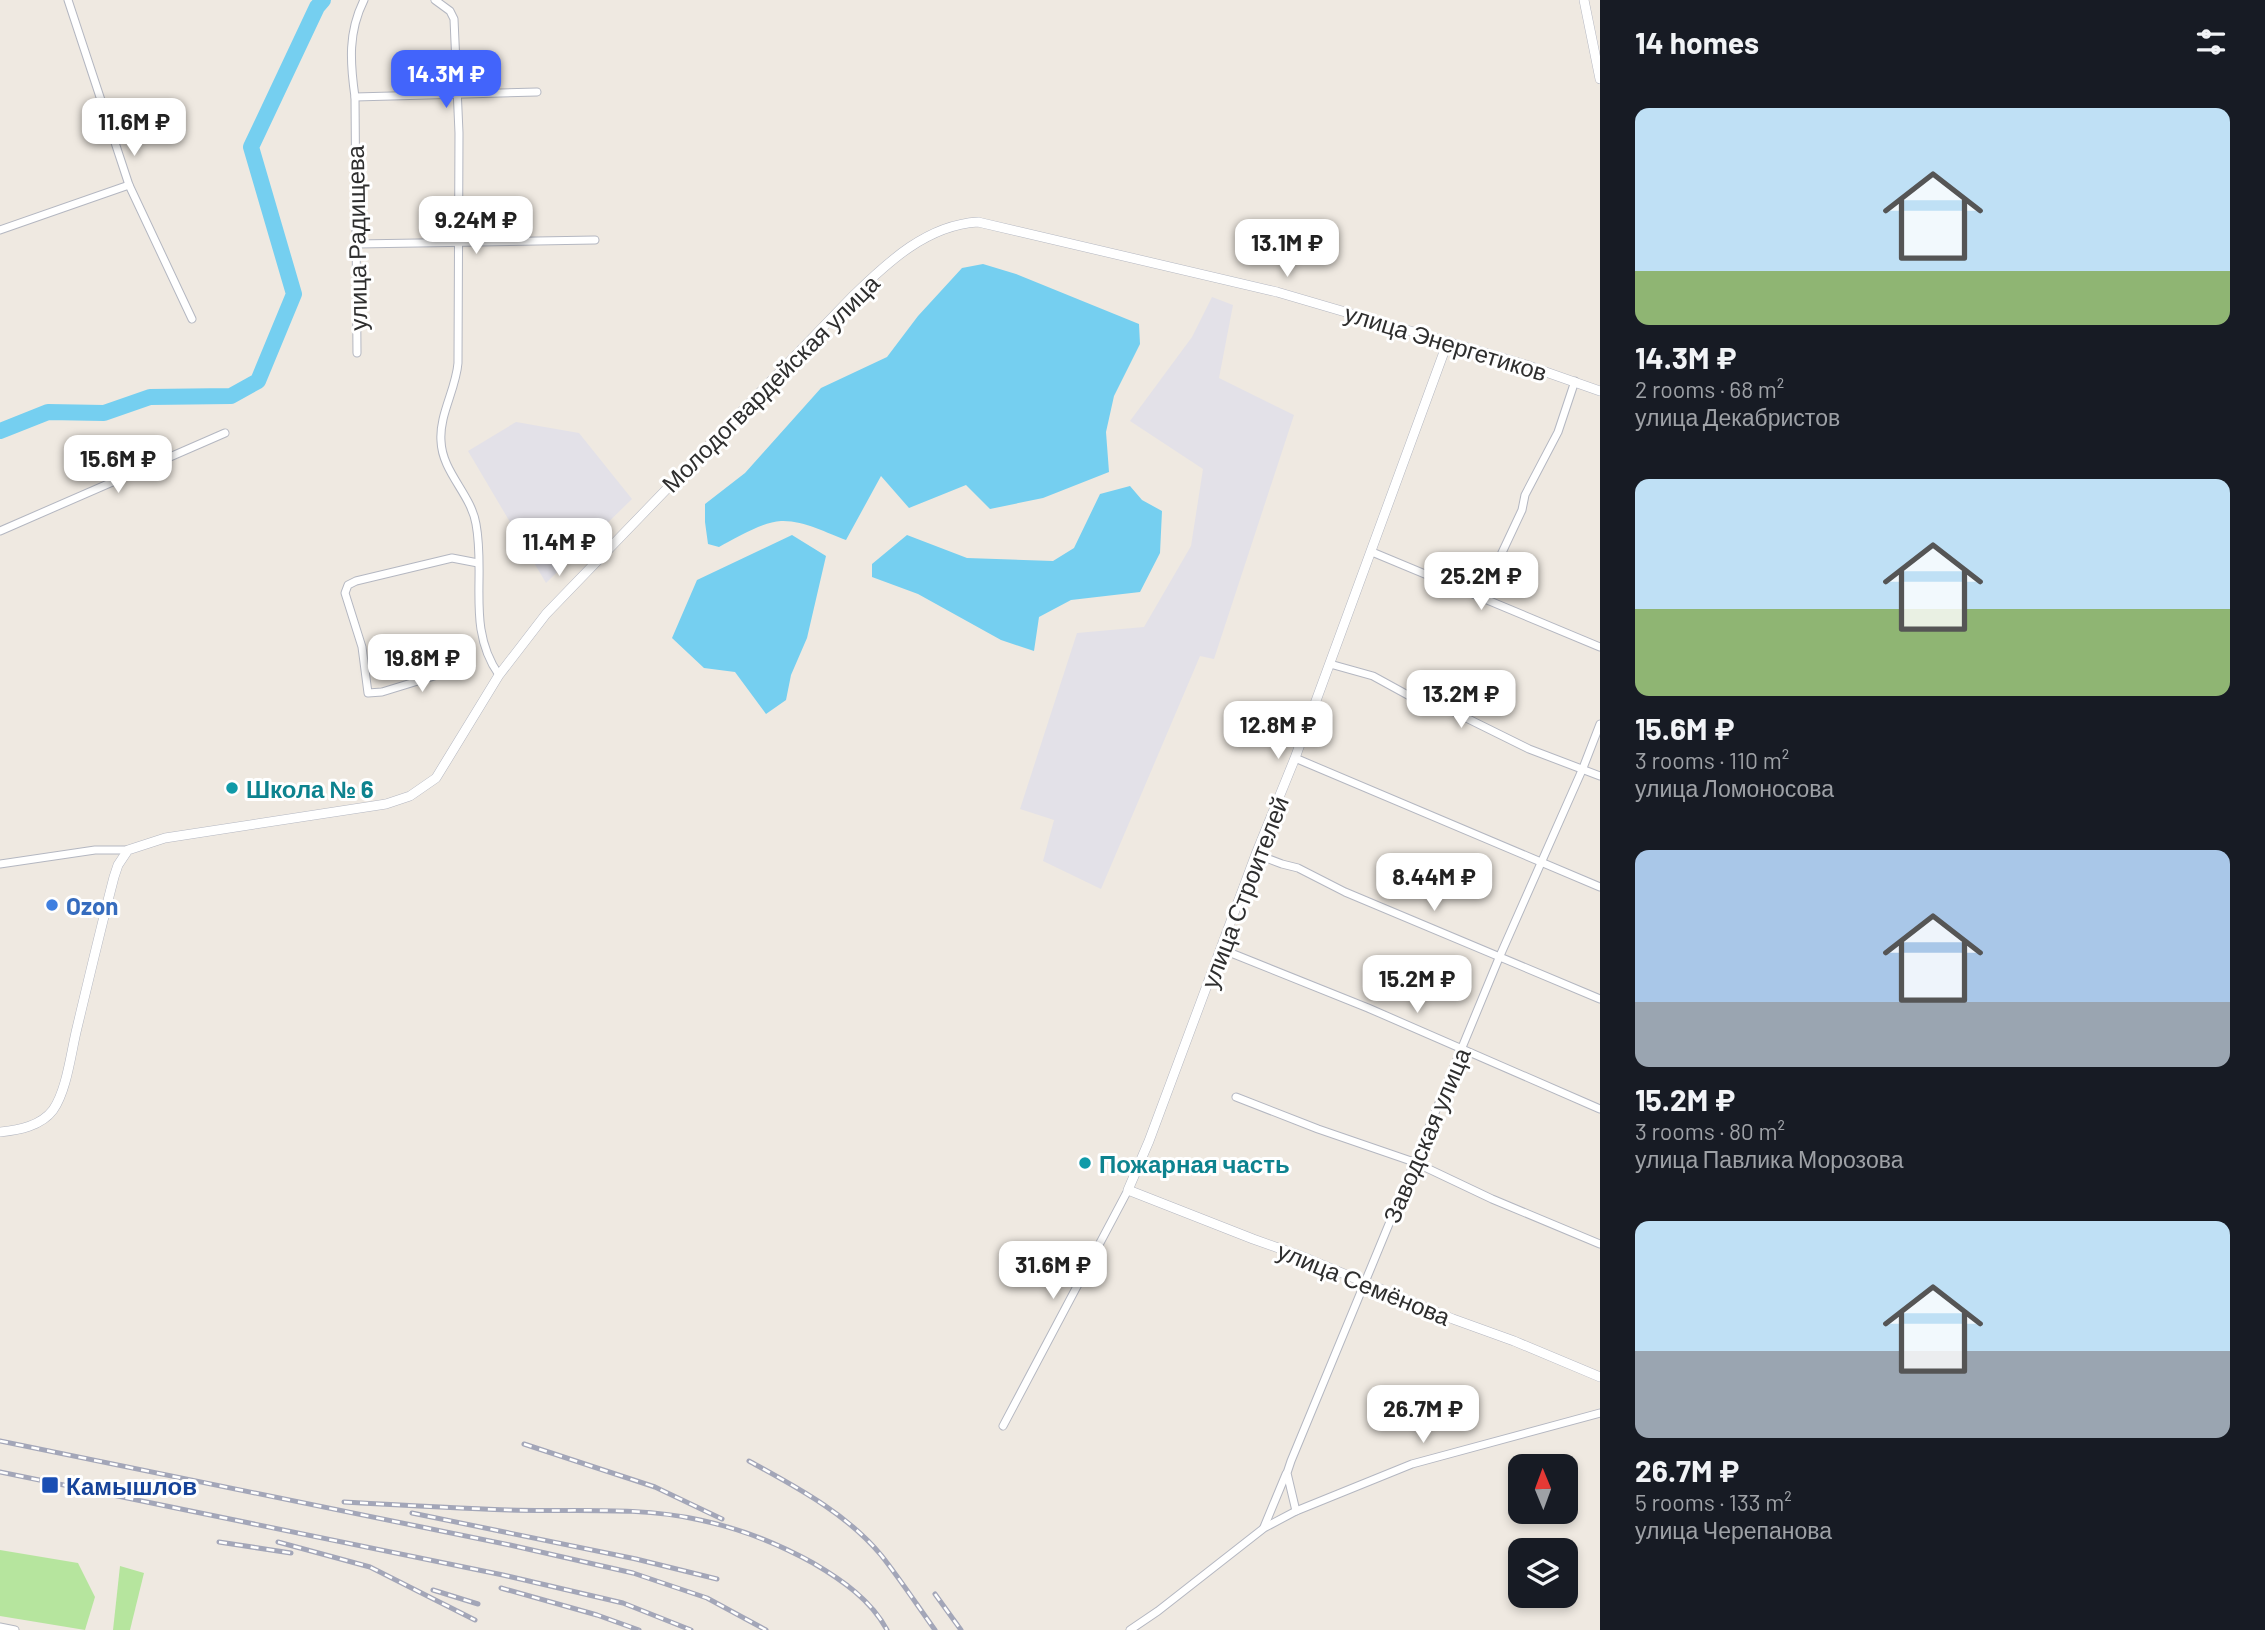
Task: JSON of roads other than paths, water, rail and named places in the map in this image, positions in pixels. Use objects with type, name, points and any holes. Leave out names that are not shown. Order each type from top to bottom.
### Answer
[{"type":"street","points":[[68,0],[129,185],[192,319]]},
{"type":"street","name":"улица Радищева","points":[[357,353],[355,97],[350,61],[352,33],[364,0]]},
{"type":"street","points":[[435,0],[450,10],[454,19],[459,133],[458,363],[457,380],[443,423],[441,444],[449,470],[473,511],[478,540],[478,608],[483,643],[488,660],[499,676]]},
{"type":"street","points":[[1584,0],[1600,79]]},
{"type":"street","points":[[355,97],[537,92]]},
{"type":"street","points":[[0,230],[129,185]]},
{"type":"street","name":"улица Энергетиков","points":[[963,223],[978,222],[1007,228],[1276,292],[1448,341],[1600,391]]},
{"type":"street","name":"Молодогвардейская улица","points":[[0,864],[95,850],[128,850],[164,838],[386,804],[410,796],[436,778],[499,676],[555,604],[854,295],[887,265],[923,239],[963,223]]},
{"type":"street","points":[[357,244],[595,240]]},
{"type":"street","name":"улица Строителей","points":[[1003,1426],[1128,1190],[1149,1141],[1372,552],[1448,341]]},
{"type":"street","points":[[1478,596],[1491,568],[1499,559],[1522,510],[1525,495],[1558,432],[1575,381]]},
{"type":"street","points":[[0,531],[225,433]]},
{"type":"street","points":[[1372,552],[1600,648]]},
{"type":"street","points":[[470,665],[382,692],[368,693],[362,647],[345,593],[348,585],[356,581],[452,558],[478,563]]},
{"type":"street","points":[[1330,664],[1373,676],[1415,699],[1438,704],[1529,749],[1600,776]]},
{"type":"street","name":"Заводская улица","points":[[1264,1528],[1499,958],[1600,724]]},
{"type":"street","points":[[1295,758],[1600,887]]},
{"type":"street","points":[[0,1132],[40,1122],[56,1104],[66,1074],[114,877],[128,850]]},
{"type":"street","points":[[1256,854],[1298,868],[1335,887],[1600,999]]},
{"type":"street","points":[[1221,949],[1600,1109]]},
{"type":"street","points":[[1237,1097],[1318,1129],[1414,1162],[1492,1199],[1600,1244]]},
{"type":"street","name":"улица Семёнова","points":[[1128,1190],[1301,1256],[1453,1319],[1514,1340],[1600,1377]]},
{"type":"street","points":[[1130,1630],[1264,1528],[1296,1511],[1412,1464],[1600,1413]]},
{"type":"street","points":[[1287,1473],[1296,1511]]},
{"type":"street","points":[[0,1627],[15,1630]]},
{"type":"water","points":[[983,264],[1016,274],[1139,324],[1140,344],[1114,396],[1106,432],[1109,472],[1043,498],[990,509],[966,485],[909,508],[881,476],[846,540],[806,525],[781,521],[758,527],[719,547],[708,544],[705,504],[745,473],[821,388],[887,357],[918,316],[962,268]]},
{"type":"water","points":[[1130,486],[1142,500],[1162,511],[1160,553],[1140,592],[1071,600],[1039,617],[1034,651],[1001,640],[918,594],[872,577],[872,564],[907,535],[967,558],[1053,561],[1074,548],[1100,494]]},
{"type":"water","points":[[792,535],[826,556],[807,638],[791,675],[786,700],[766,714],[735,672],[704,668],[672,638],[697,580]]},
{"type":"waterway","points":[[0,431],[48,412],[104,413],[150,397],[231,396],[258,381],[294,294],[251,147],[317,7],[323,0]]},
{"type":"railway","points":[[0,1441],[510,1545],[633,1573],[707,1598],[766,1630]]},
{"type":"railway","points":[[524,1444],[655,1487],[722,1519]]},
{"type":"railway","points":[[749,1461],[820,1502],[852,1526],[881,1555],[935,1630]]},
{"type":"railway","points":[[0,1472],[503,1575],[623,1603],[691,1630]]},
{"type":"railway","points":[[344,1502],[509,1510],[629,1511],[714,1523],[772,1543],[824,1570],[864,1600],[887,1630]]},
{"type":"railway","points":[[412,1513],[636,1559],[717,1579]]},
{"type":"railway","points":[[219,1542],[291,1553]]},
{"type":"railway","points":[[278,1542],[370,1567],[475,1620]]},
{"type":"railway","points":[[501,1588],[597,1615],[639,1630]]},
{"type":"railway","points":[[433,1590],[478,1604]]},
{"type":"railway","points":[[935,1594],[961,1630]]},
{"type":"place","name":"Школа № 6","points":[[232,788]]},
{"type":"place","name":"Ozon","points":[[52,905]]},
{"type":"place","name":"Пожарная часть","points":[[1085,1163]]},
{"type":"place","name":"Камышлов","points":[[50,1485]]}]
